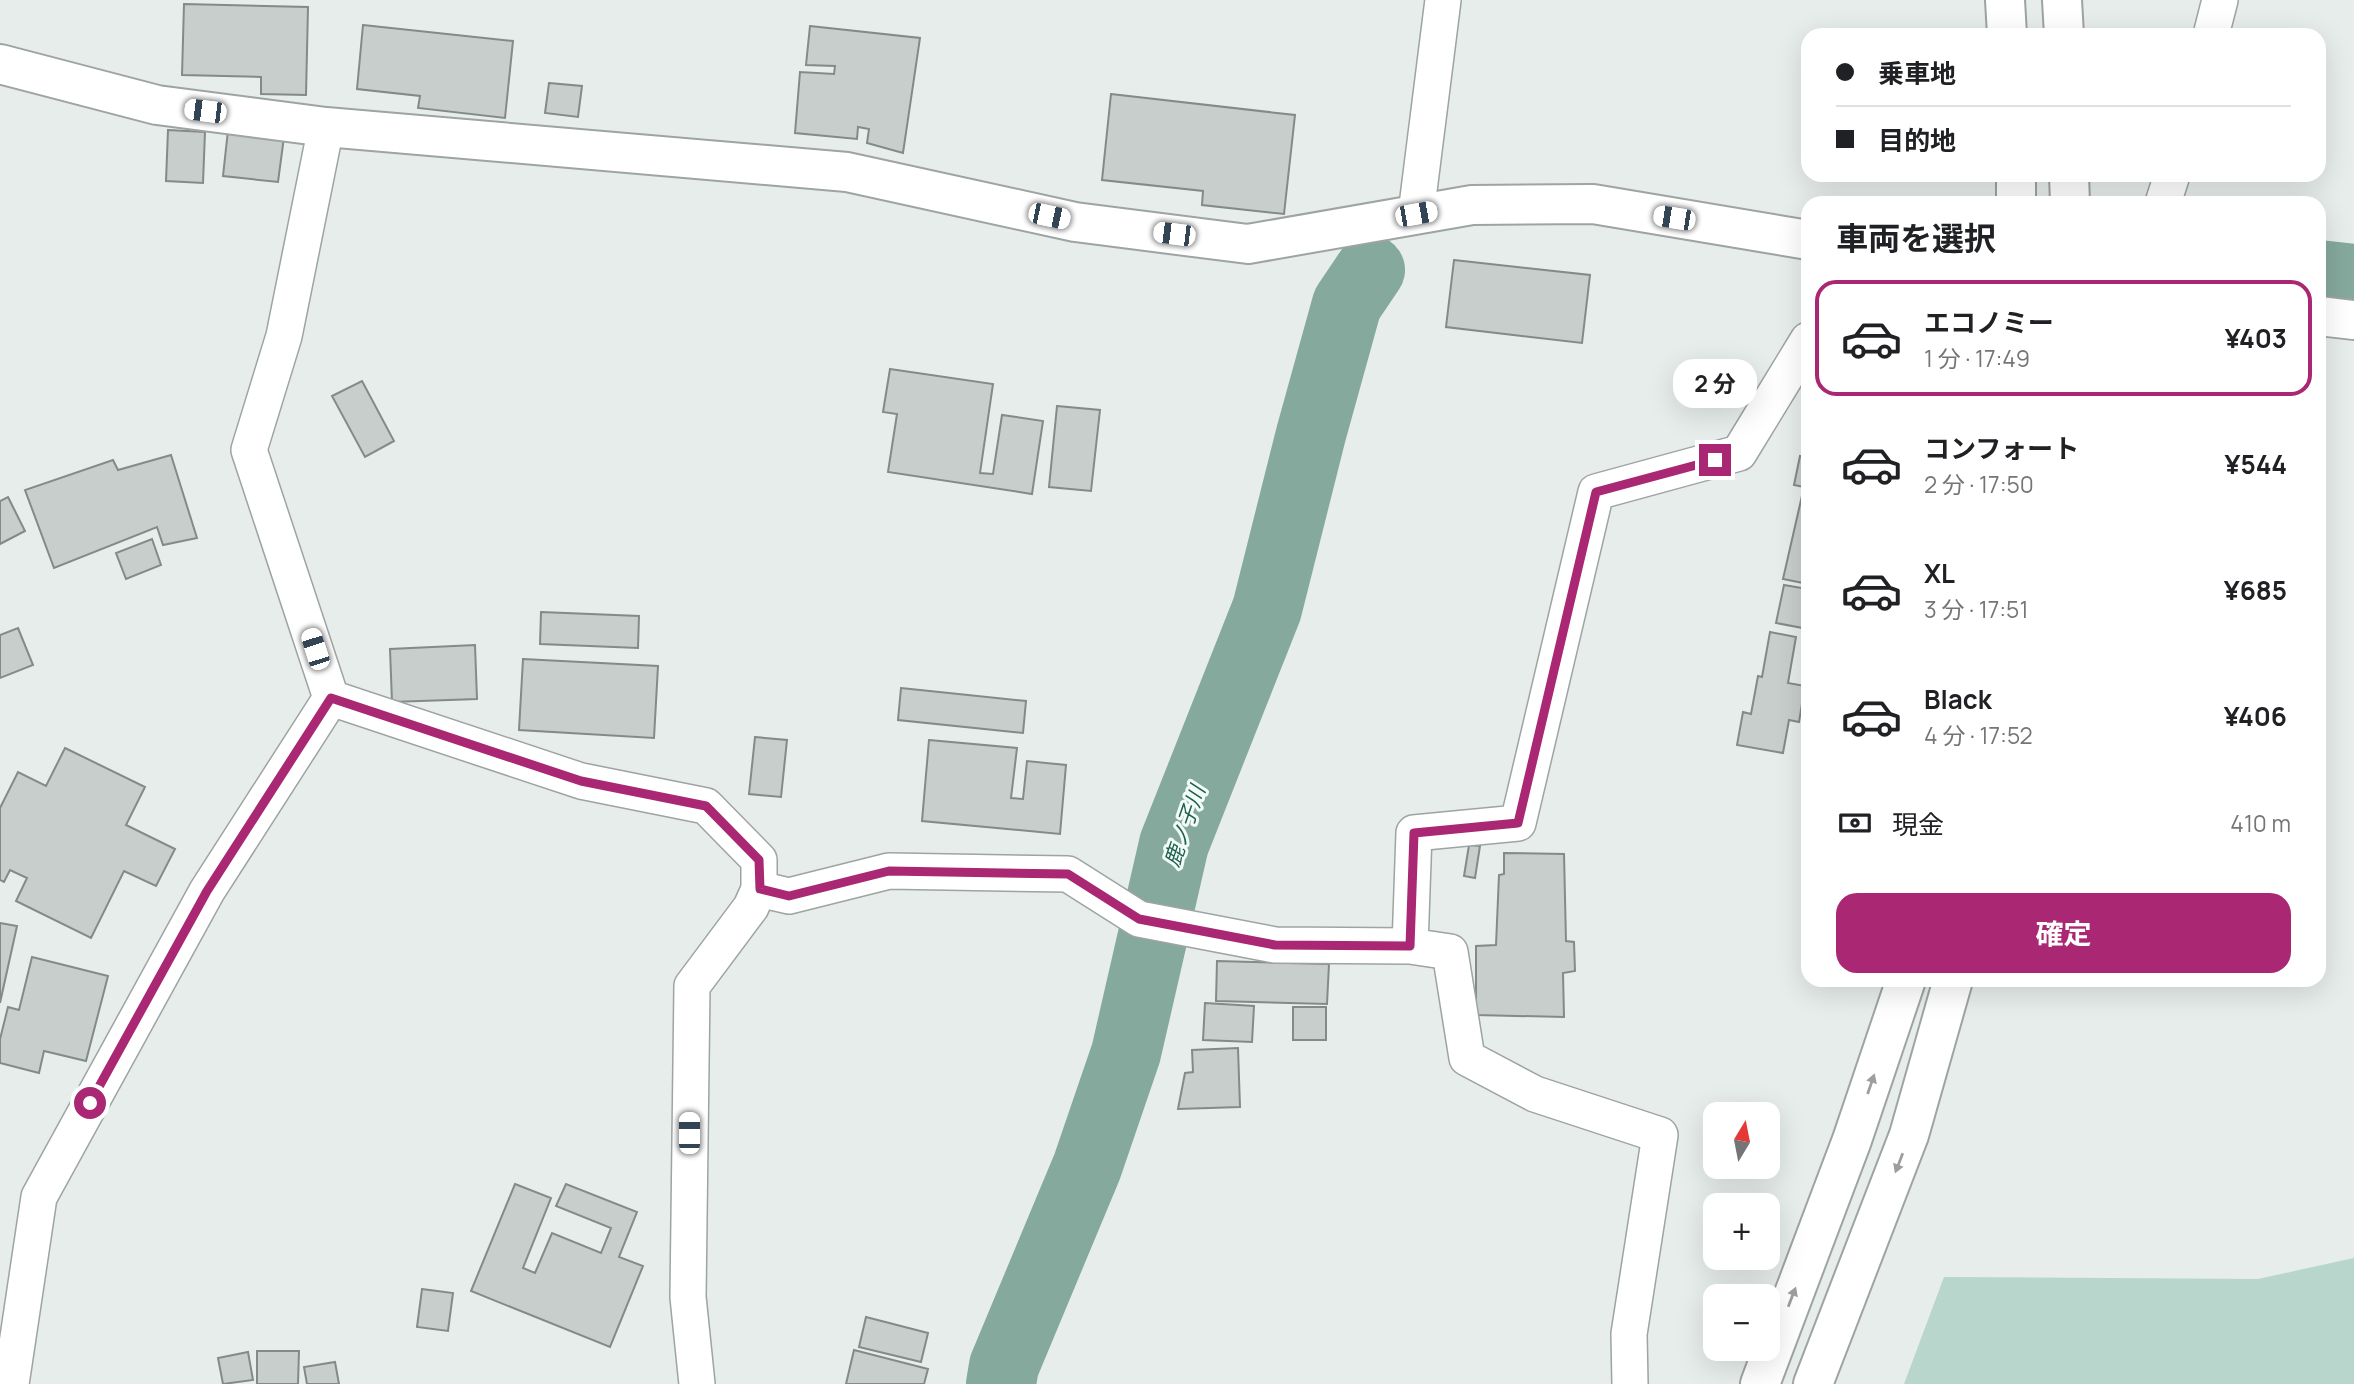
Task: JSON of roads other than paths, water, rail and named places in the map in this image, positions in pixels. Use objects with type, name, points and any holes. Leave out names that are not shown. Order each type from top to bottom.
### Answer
[{"type":"street","points":[[1416,214],[1443,0]]},
{"type":"street","points":[[2005,0],[2007,28]]},
{"type":"street","points":[[2062,0],[2064,28]]},
{"type":"street","points":[[2213,28],[2220,0]]},
{"type":"street","points":[[0,64],[157,105],[326,127],[847,172],[1075,222],[1248,244],[1472,205],[1593,204],[1801,239]]},
{"type":"street","points":[[326,127],[284,336],[249,450],[331,698]]},
{"type":"street","points":[[2326,317],[2354,320]]},
{"type":"street","points":[[1410,946],[1414,833],[1518,823],[1596,492],[1739,453],[1801,351]]},
{"type":"street","points":[[331,698],[581,781],[706,806],[759,860],[760,889],[751,906],[692,986],[688,1297],[696,1384]]},
{"type":"street","points":[[11,1384],[39,1197],[207,891],[331,698]]},
{"type":"street","points":[[760,889],[789,896],[889,871],[1068,874],[1139,919],[1275,945],[1410,946],[1450,951],[1467,1058],[1535,1094],[1660,1135],[1629,1334],[1630,1384]]},
{"type":"street","points":[[1759,1384],[1852,1140],[1904,987]]},
{"type":"street","points":[[1813,1384],[1909,1135],[1951,987]]},
{"type":"waterway","name":"鹿ノ子川","points":[[1001,1384],[1004,1366],[1087,1167],[1126,1053],[1174,844],[1267,609],[1347,304],[1370,270]]},
{"type":"waterway","name":"鹿ノ子川","points":[[2326,276],[2354,279]]}]
